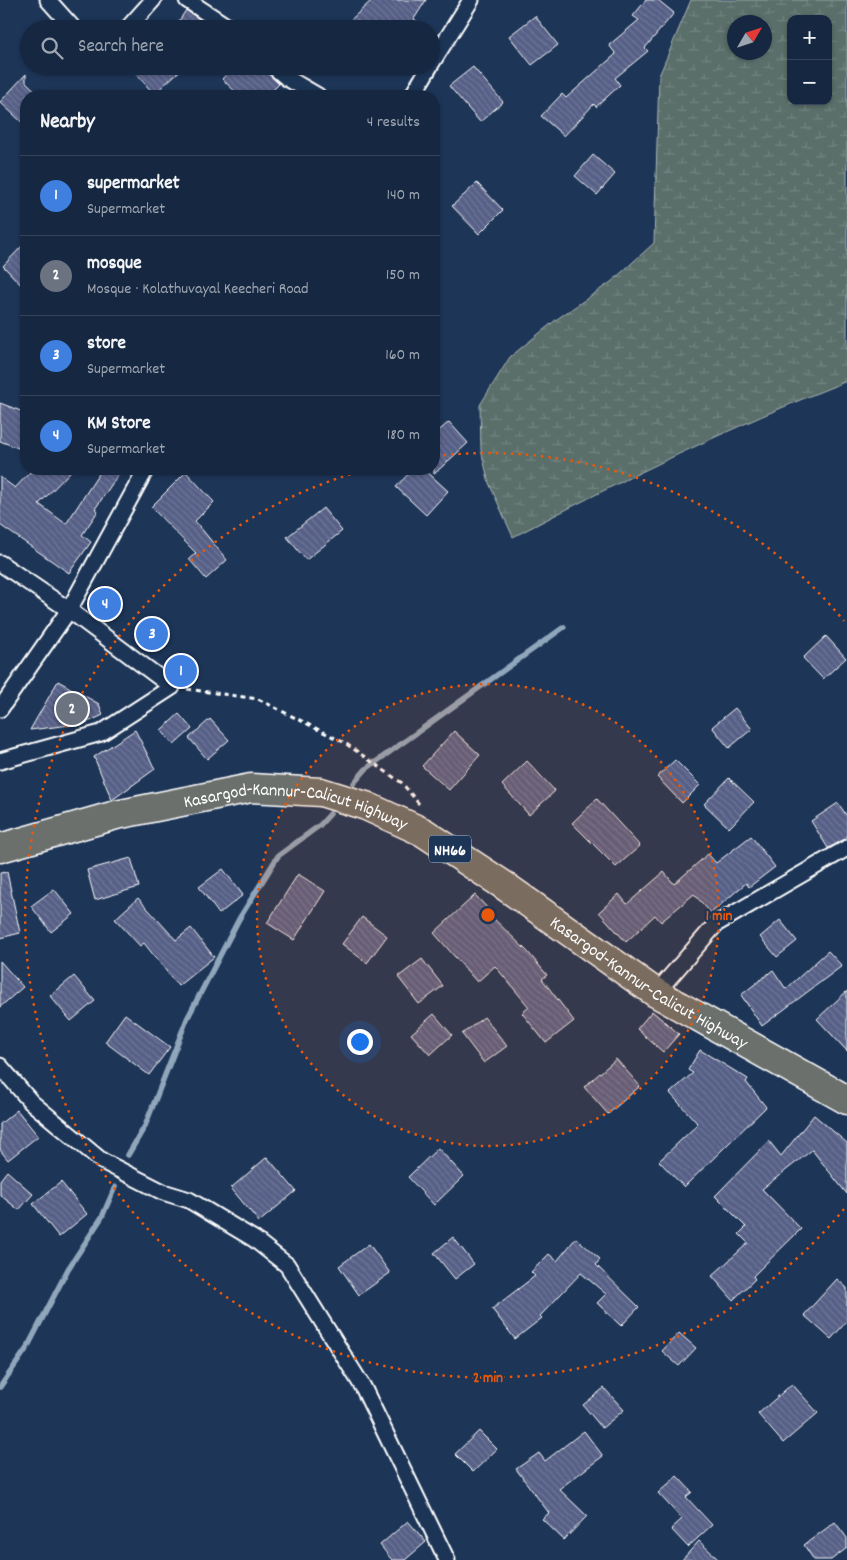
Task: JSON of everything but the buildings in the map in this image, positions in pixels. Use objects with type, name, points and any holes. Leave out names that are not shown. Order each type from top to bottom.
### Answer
[{"type":"highway","name":"Kasargod-Kannur-Calicut Highway","points":[[0,848],[116,814],[251,788],[321,792],[366,806],[423,832],[656,993],[847,1100]]},
{"type":"street","points":[[48,0],[66,20]]},
{"type":"street","points":[[134,20],[153,0]]},
{"type":"street","points":[[187,0],[217,20]]},
{"type":"street","points":[[440,50],[470,0]]},
{"type":"street","points":[[284,75],[308,90]]},
{"type":"street","points":[[416,90],[425,75]]},
{"type":"street","points":[[0,709],[69,610],[143,475]]},
{"type":"street","points":[[0,563],[69,610],[172,687],[101,732],[0,761]]},
{"type":"street","points":[[656,993],[716,924],[847,848]]},
{"type":"street","points":[[0,1066],[31,1102],[102,1161],[163,1192],[189,1200],[254,1239],[286,1265],[363,1387],[447,1560]]},
{"type":"path","points":[[172,687],[258,699],[345,743],[385,771]]},
{"type":"green space","points":[[691,0],[847,0],[847,381],[762,416],[678,454],[513,537],[489,483],[481,450],[480,405],[510,357],[557,319],[611,282],[654,243],[659,76]]},
{"type":"waterway","points":[[354,783],[366,769],[564,627]]},
{"type":"waterway","points":[[128,1155],[145,1126],[187,1019],[239,919],[278,856],[320,825],[330,814]]},
{"type":"waterway","points":[[0,1387],[27,1348],[68,1269],[102,1217],[115,1187]]},
{"type":"place","name":"KM Store","points":[[105,604]]},
{"type":"place","name":"store","points":[[152,634]]},
{"type":"place","name":"supermarket","points":[[181,671]]},
{"type":"place","name":"mosque","points":[[72,709]]}]
